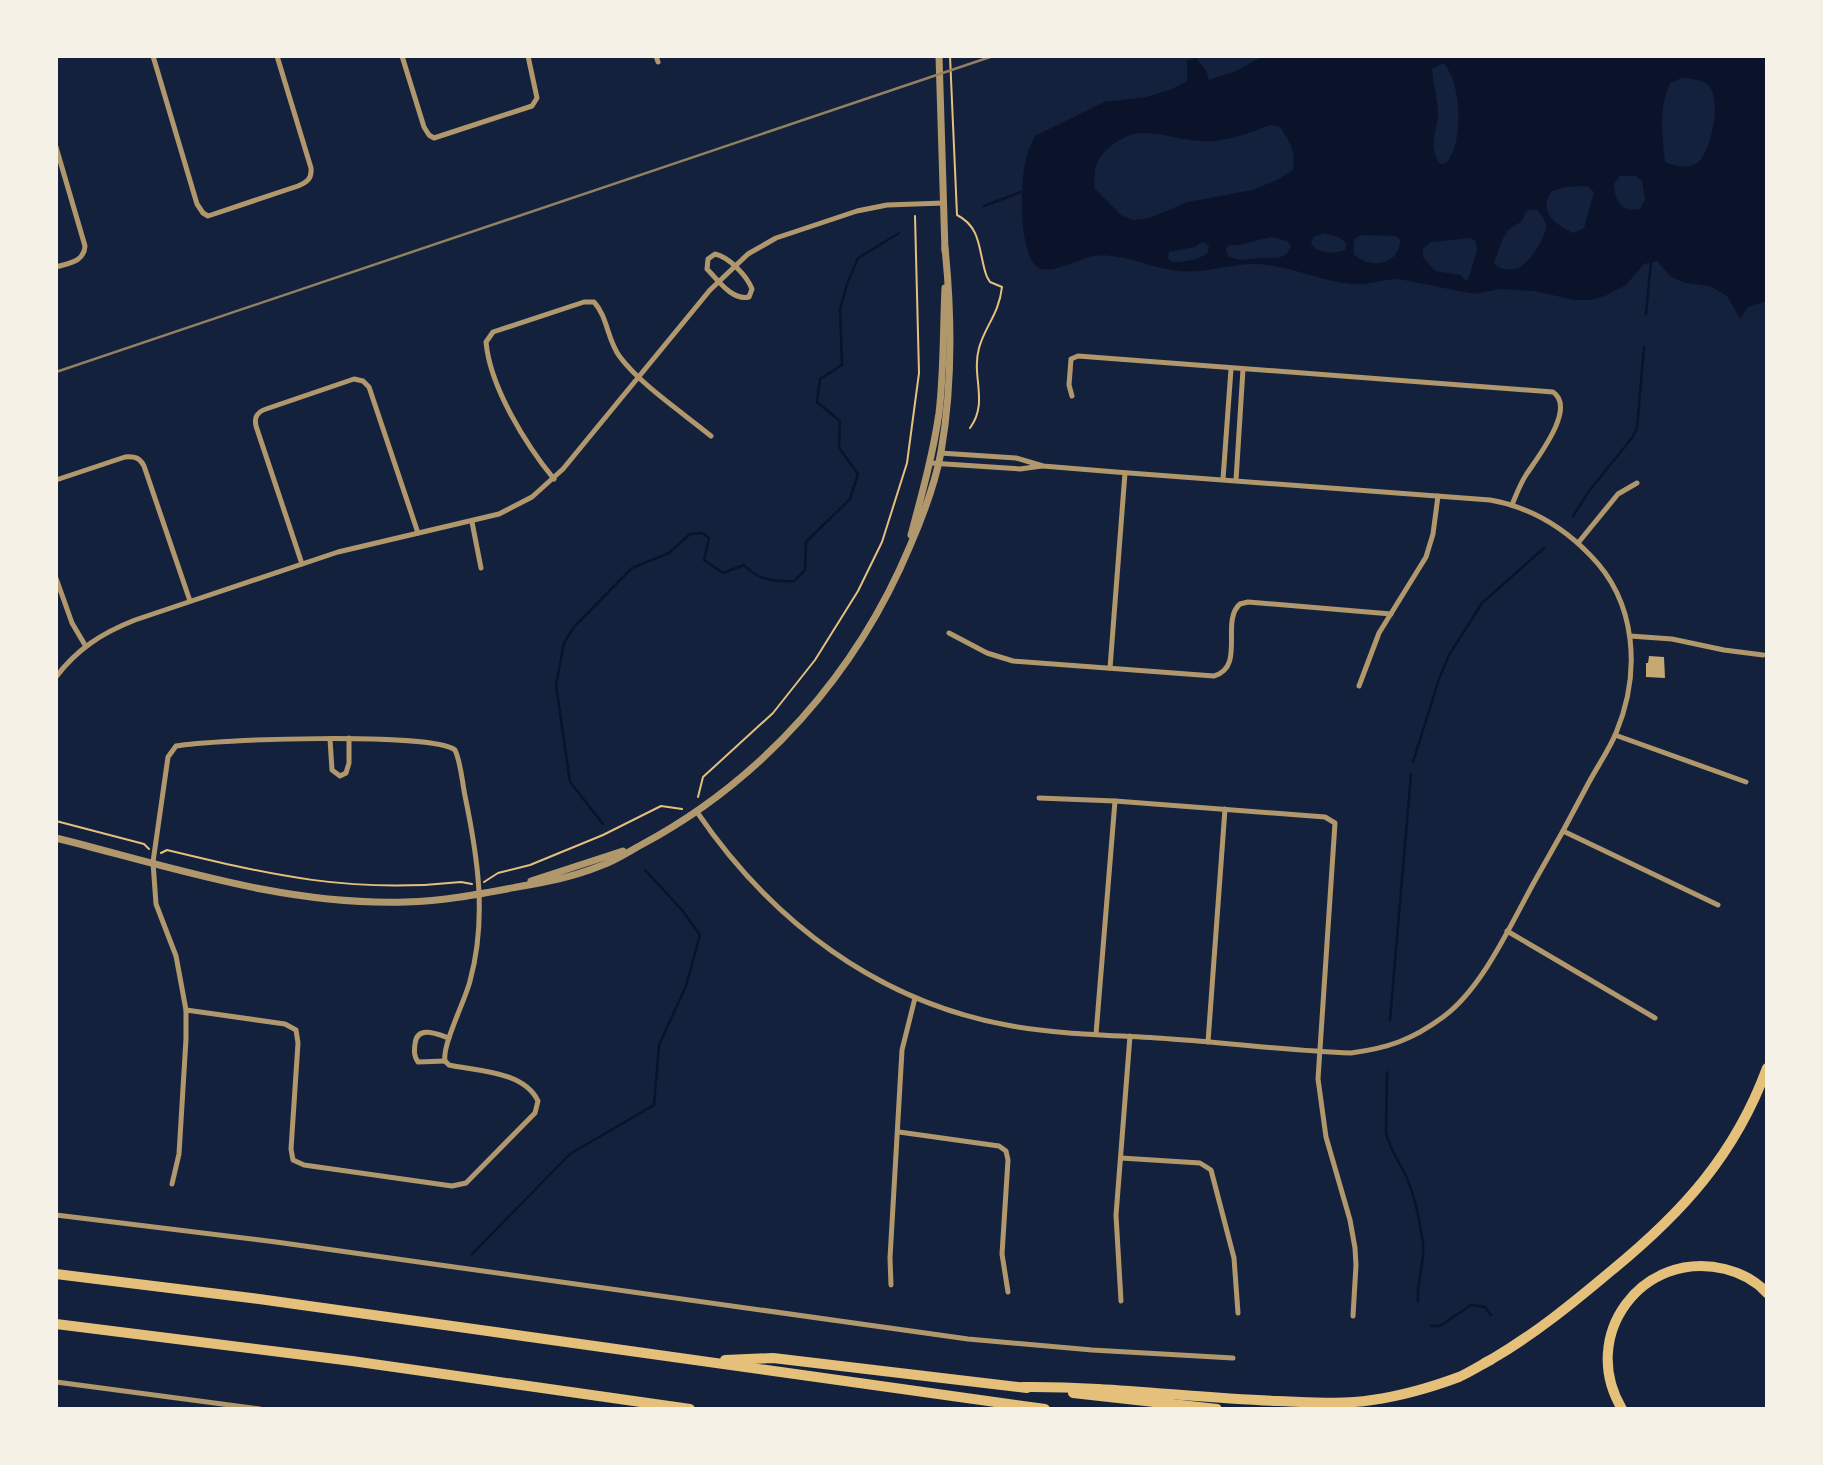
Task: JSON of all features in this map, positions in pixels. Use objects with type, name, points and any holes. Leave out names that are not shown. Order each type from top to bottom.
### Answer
[{"type":"highway","points":[[1023,1387],[1073,1387],[1331,1403],[1373,1400],[1461,1376],[1506,1350],[1571,1306],[1681,1209],[1728,1148],[1750,1110],[1767,1068]]},
{"type":"highway","points":[[1622,1409],[1609,1375],[1609,1346],[1621,1311],[1639,1289],[1672,1270],[1705,1266],[1744,1275],[1767,1293]]},
{"type":"highway","points":[[56,1274],[259,1299],[1045,1409]]},
{"type":"highway","points":[[56,1324],[352,1361],[690,1409]]},
{"type":"highway","points":[[700,1361],[773,1357],[1217,1409]]},
{"type":"street","points":[[153,56],[197,204],[205,215],[216,214],[298,186],[311,177],[311,168],[277,56]]},
{"type":"street","points":[[402,56],[424,127],[430,136],[441,137],[527,108],[534,103],[537,97],[528,56]]},
{"type":"street","points":[[56,838],[266,891],[330,900],[406,902],[480,895],[514,888],[642,844],[697,811],[771,750],[818,700],[862,640],[885,600],[906,557],[937,452],[943,375],[945,248],[939,56]]},
{"type":"street","points":[[56,148],[85,241],[84,254],[77,260],[56,267]]},
{"type":"street","points":[[56,677],[85,646],[119,626],[338,552],[472,522],[519,505],[554,479],[734,266],[768,242],[849,213],[887,205],[944,203]]},
{"type":"street","points":[[711,255],[722,256],[734,266],[751,286],[752,293],[749,298],[738,298],[719,281],[707,269],[706,263],[711,255]]},
{"type":"street","points":[[554,479],[529,447],[511,414],[491,366],[486,342],[493,332],[584,302],[594,302],[601,311],[616,351],[639,376],[711,436]]},
{"type":"street","points":[[1072,396],[1069,385],[1070,359],[1078,356],[1495,386],[1555,393],[1561,402],[1558,420],[1512,505]]},
{"type":"street","points":[[1223,479],[1231,369]]},
{"type":"street","points":[[1236,480],[1243,369]]},
{"type":"street","points":[[302,564],[255,417],[266,409],[348,380],[363,381],[370,390],[418,533]]},
{"type":"street","points":[[697,811],[756,887],[795,924],[852,965],[915,998],[953,1012],[1011,1026],[1350,1053],[1383,1049],[1426,1029],[1462,1000],[1480,977],[1615,735],[1630,688],[1630,636],[1617,591],[1596,561],[1578,543],[1543,518],[1512,505],[1490,500],[1043,466],[1016,458],[937,452]]},
{"type":"street","points":[[56,480],[125,457],[136,457],[144,466],[190,601]]},
{"type":"street","points":[[934,463],[1020,469],[1043,466]]},
{"type":"street","points":[[1110,668],[1125,473]]},
{"type":"street","points":[[1578,543],[1618,494],[1637,483]]},
{"type":"street","points":[[1359,686],[1376,639],[1426,557],[1433,534],[1438,496]]},
{"type":"street","points":[[472,522],[481,568]]},
{"type":"street","points":[[56,578],[72,624],[85,646]]},
{"type":"street","points":[[949,633],[1004,659],[1211,676],[1224,672],[1229,664],[1233,615],[1237,606],[1248,602],[1391,614]]},
{"type":"street","points":[[1630,636],[1672,639],[1763,655]]},
{"type":"street","points":[[1615,735],[1746,782]]},
{"type":"street","points":[[330,739],[332,770],[340,776],[349,768],[349,738]]},
{"type":"street","points":[[172,1184],[179,1154],[186,1054],[186,1010],[176,956],[156,904],[153,862],[170,752],[179,745],[349,738],[410,741],[452,747],[457,753],[475,847],[480,895],[475,963],[465,1000],[449,1038],[444,1061]]},
{"type":"street","points":[[1039,798],[1226,809],[1325,817],[1333,821],[1336,830],[1319,1052],[1319,1094],[1325,1137],[1350,1220],[1355,1248],[1353,1316]]},
{"type":"street","points":[[1096,1034],[1115,801]]},
{"type":"street","points":[[1208,1042],[1226,809]]},
{"type":"street","points":[[1563,831],[1718,905]]},
{"type":"street","points":[[1507,931],[1655,1018]]},
{"type":"street","points":[[891,1285],[890,1258],[902,1050],[915,998]]},
{"type":"street","points":[[186,1010],[285,1024],[296,1030],[298,1043],[291,1149],[293,1160],[304,1165],[452,1186],[463,1184],[533,1116],[538,1105],[534,1094],[516,1081],[495,1073],[449,1065],[444,1061],[418,1062],[414,1055],[418,1034],[424,1032],[449,1038]]},
{"type":"street","points":[[1121,1301],[1115,1230],[1129,1036]]},
{"type":"street","points":[[899,1132],[999,1146],[1006,1151],[1009,1156],[1002,1254],[1008,1292]]},
{"type":"street","points":[[1121,1158],[1200,1163],[1208,1167],[1213,1174],[1232,1245],[1238,1313]]},
{"type":"street","points":[[56,1215],[276,1242],[954,1337],[1092,1350],[1233,1358]]},
{"type":"street","points":[[56,1382],[260,1409]]},
{"type":"path","points":[[950,56],[957,215],[971,224],[980,244],[987,278],[1002,288],[998,310],[978,349],[977,371],[981,405],[970,428]]},
{"type":"path","points":[[698,797],[703,776],[773,713],[815,660],[858,591],[882,542],[907,463],[918,386],[920,347],[915,216]]},
{"type":"path","points":[[489,881],[495,875],[530,865],[603,835],[661,806],[682,809]]},
{"type":"path","points":[[56,821],[144,844],[145,848]]},
{"type":"path","points":[[163,853],[167,850],[270,874],[340,885],[471,884]]},
{"type":"water","points":[[1263,56],[1767,56],[1767,301],[1748,307],[1740,319],[1727,296],[1710,286],[1685,283],[1670,276],[1657,261],[1644,264],[1626,285],[1590,300],[1574,300],[1534,291],[1500,289],[1474,294],[1399,279],[1351,284],[1258,264],[1178,271],[1103,255],[1051,269],[1039,268],[1027,248],[1022,215],[1025,166],[1035,136],[1104,102],[1146,97],[1172,89],[1187,81],[1187,61],[1196,58],[1206,70],[1209,80],[1236,71]],"holes":[[[1443,63],[1454,84],[1458,128],[1452,154],[1446,163],[1440,164],[1433,145],[1437,103],[1432,69]],[[1682,78],[1696,80],[1708,85],[1712,91],[1715,110],[1712,133],[1705,152],[1694,165],[1679,166],[1665,162],[1663,112],[1670,83]],[[1271,125],[1280,127],[1291,147],[1294,157],[1293,170],[1252,190],[1188,202],[1149,218],[1133,220],[1121,215],[1094,188],[1095,168],[1099,160],[1108,148],[1128,136],[1152,133],[1195,141],[1236,137]],[[1620,176],[1636,176],[1642,181],[1645,199],[1640,209],[1624,207],[1616,196],[1614,184]],[[1587,186],[1594,192],[1584,228],[1573,233],[1555,221],[1547,205],[1552,191],[1565,187]],[[1537,210],[1546,225],[1540,244],[1520,267],[1511,270],[1498,267],[1494,263],[1504,237],[1520,223],[1525,212]],[[1325,233],[1346,243],[1345,250],[1331,252],[1318,250],[1311,244],[1313,237]],[[1361,235],[1396,236],[1400,240],[1399,248],[1389,260],[1375,263],[1360,259],[1354,254],[1354,239]],[[1271,237],[1287,241],[1291,246],[1286,254],[1279,257],[1245,260],[1228,256],[1226,249],[1229,245]],[[1471,238],[1476,242],[1477,250],[1468,280],[1461,275],[1435,271],[1423,257],[1423,249],[1431,242]],[[1202,242],[1209,246],[1204,255],[1186,261],[1172,262],[1168,258],[1169,252],[1195,247]]]},
{"type":"building","points":[[1649,656],[1664,657],[1665,678],[1646,677]]},
{"type":"waterway","points":[[984,206],[1021,192]]},
{"type":"waterway","points":[[603,824],[570,782],[556,685],[564,643],[574,627],[632,568],[669,553],[690,534],[702,533],[709,538],[704,560],[723,573],[744,565],[767,579],[794,581],[805,570],[806,542],[850,499],[858,474],[839,448],[840,421],[817,402],[820,379],[842,365],[840,309],[858,258],[899,233]]},
{"type":"waterway","points":[[1646,314],[1651,262]]},
{"type":"waterway","points":[[1573,516],[1637,428],[1644,347]]},
{"type":"waterway","points":[[1413,762],[1449,655],[1482,603],[1544,548]]},
{"type":"waterway","points":[[1390,1020],[1411,774]]},
{"type":"waterway","points":[[472,1254],[570,1154],[654,1105],[659,1045],[686,986],[700,935],[682,910],[645,870]]},
{"type":"waterway","points":[[1387,1072],[1386,1133],[1410,1185],[1423,1245],[1418,1302]]},
{"type":"waterway","points":[[1431,1326],[1440,1326],[1471,1305],[1485,1307],[1491,1315]]},
{"type":"railway","points":[[56,372],[993,56]]}]
